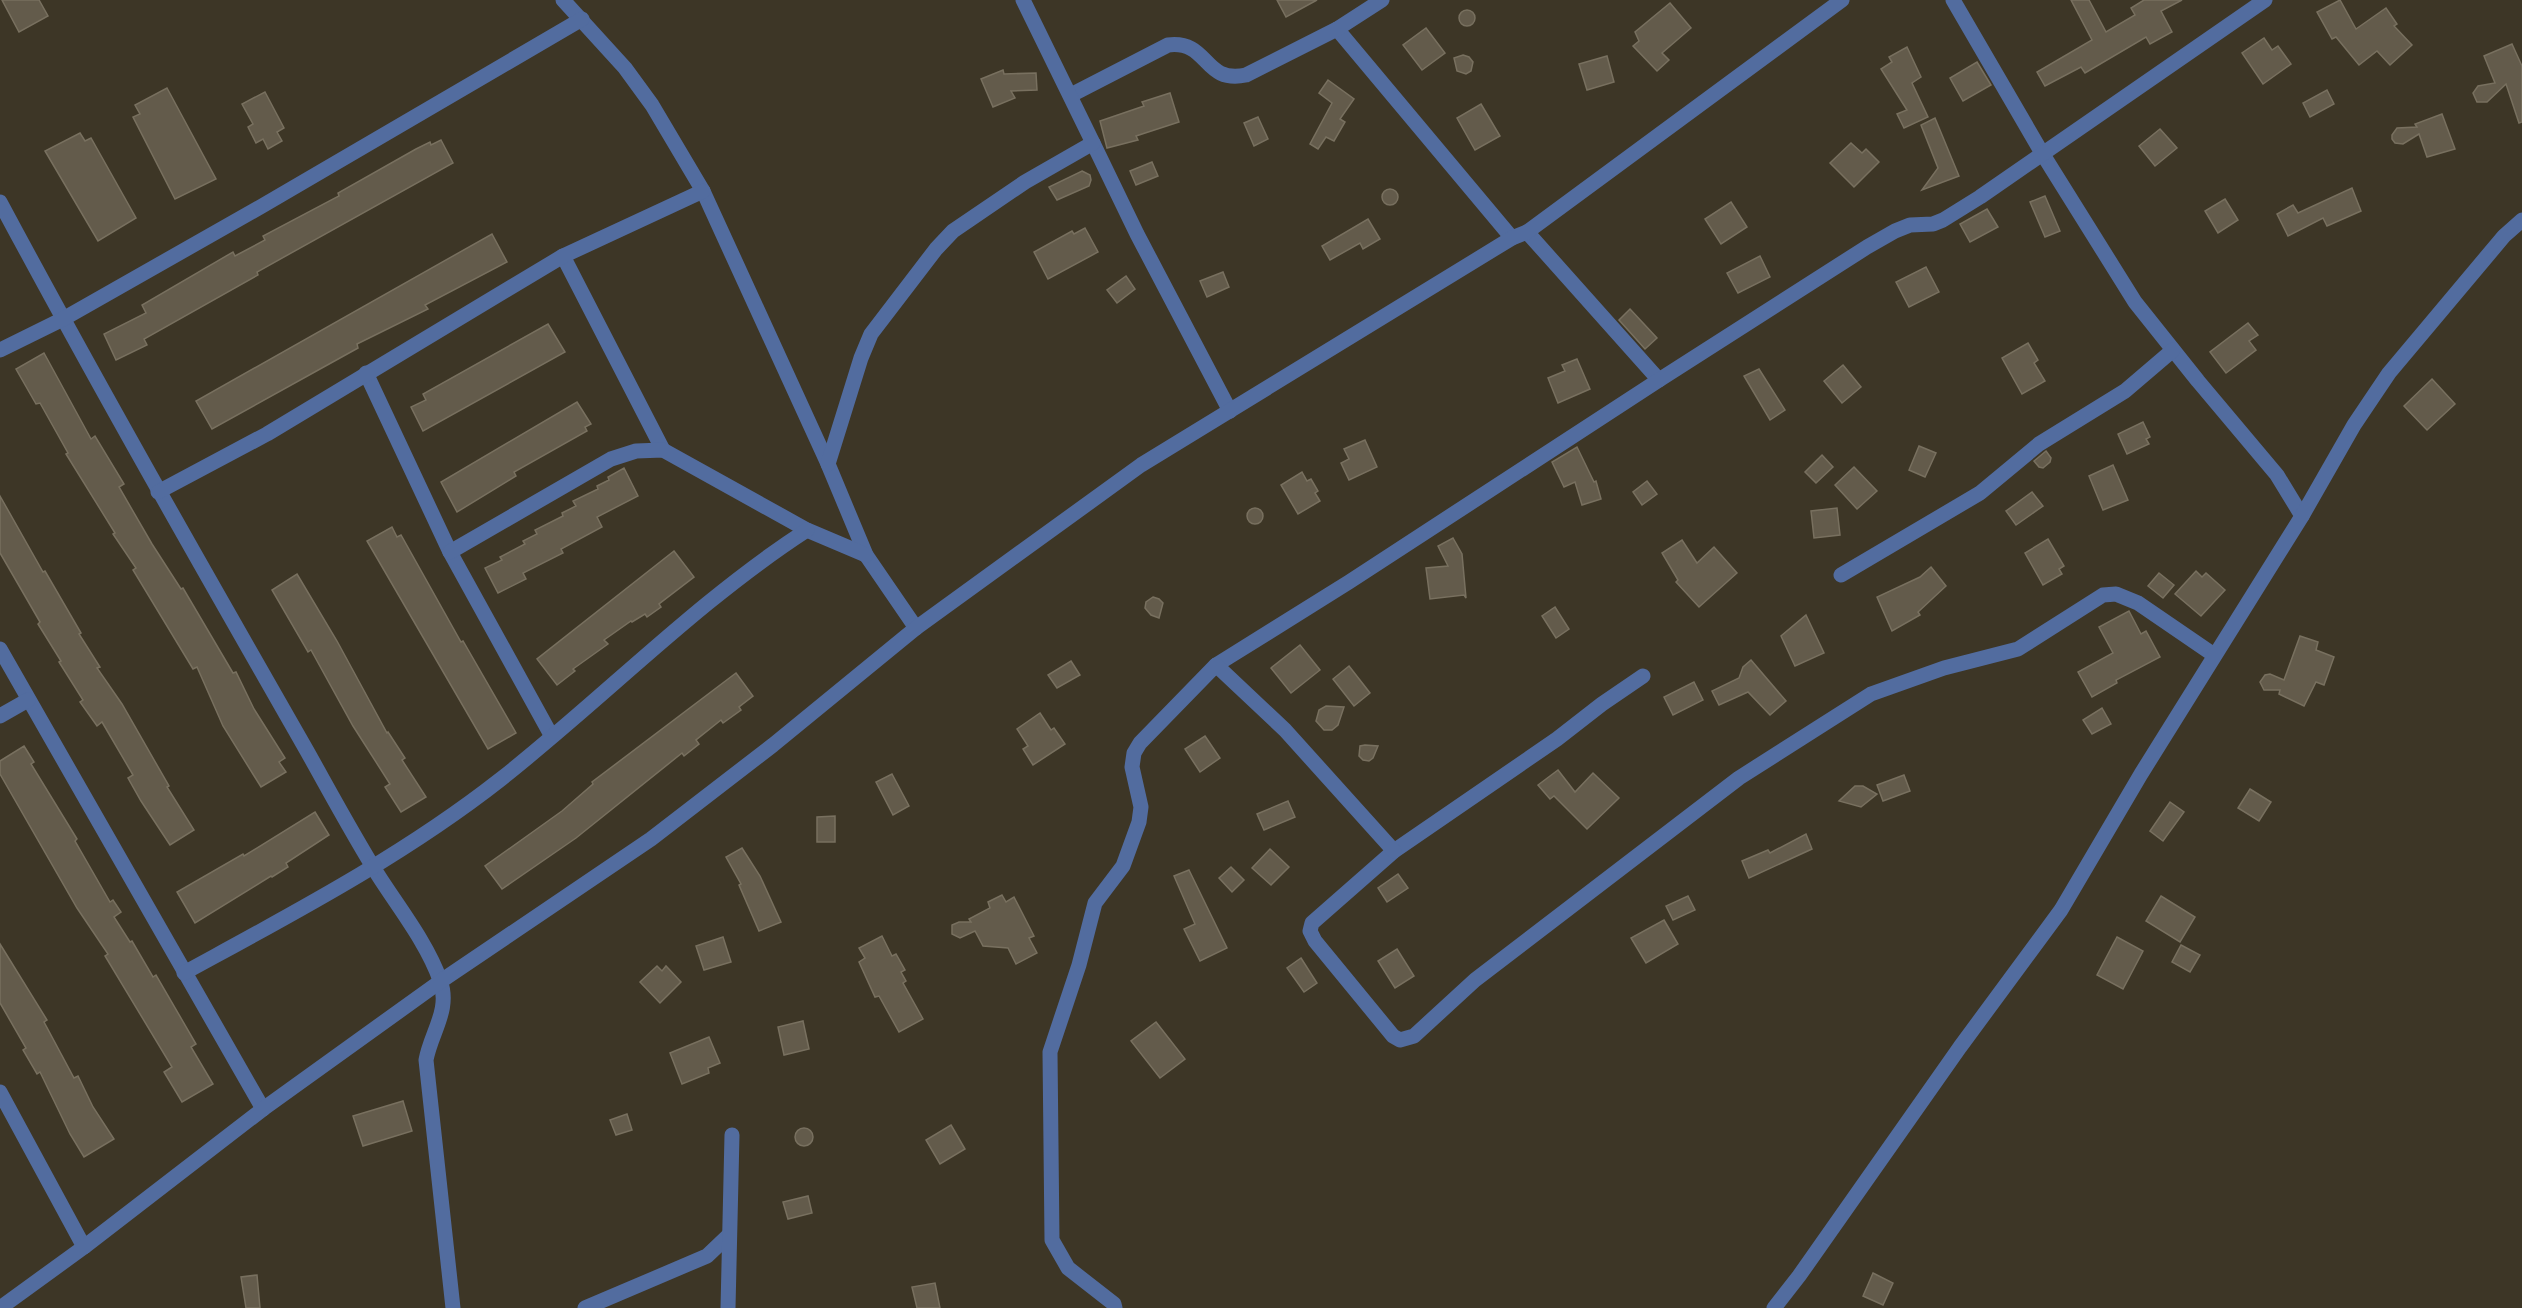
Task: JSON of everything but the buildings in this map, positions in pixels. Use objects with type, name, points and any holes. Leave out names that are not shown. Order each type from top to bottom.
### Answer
[{"type":"street","points":[[563,0],[632,77],[652,105],[703,191],[828,464],[866,555],[916,628]]},
{"type":"street","points":[[1023,0],[1137,234],[1230,411]]},
{"type":"street","points":[[1071,95],[1168,45],[1176,44],[1195,49],[1212,68],[1223,75],[1237,77],[1246,75],[1337,29],[1382,0]]},
{"type":"street","points":[[0,1308],[84,1247],[263,1109],[441,981],[651,839],[773,745],[916,628],[1141,465],[1512,238],[1527,232],[1842,0]]},
{"type":"street","points":[[1953,0],[2042,153],[2135,302],[2277,475],[2302,516]]},
{"type":"street","points":[[1115,1308],[1114,1304],[1068,1268],[1052,1240],[1050,1052],[1095,903],[1123,866],[1139,822],[1141,807],[1132,767],[1134,753],[1145,737],[1216,665],[1895,231],[1910,225],[1932,224],[1943,220],[2265,0]]},
{"type":"street","points":[[0,350],[63,319],[582,20]]},
{"type":"street","points":[[1337,29],[1512,238]]},
{"type":"street","points":[[828,464],[861,358],[871,334],[936,249],[952,231],[1007,194],[1094,142]]},
{"type":"street","points":[[158,492],[267,434],[563,256],[703,191]]},
{"type":"street","points":[[0,202],[158,492],[373,867],[430,958],[441,981],[445,998],[443,1012],[429,1046],[426,1060],[453,1308]]},
{"type":"street","points":[[1774,1308],[2061,910],[2214,655],[2302,516],[2354,425],[2389,373],[2504,236],[2522,220]]},
{"type":"street","points":[[1527,232],[1659,380]]},
{"type":"street","points":[[563,256],[663,450]]},
{"type":"street","points":[[1841,576],[1980,493],[2039,444],[2125,391],[2174,350]]},
{"type":"street","points":[[366,374],[450,552],[551,735]]},
{"type":"street","points":[[450,552],[611,459],[636,451],[663,450],[807,530],[866,555]]},
{"type":"street","points":[[184,973],[373,867],[501,779],[696,610],[771,553],[807,530]]},
{"type":"street","points":[[1643,676],[1548,746],[1394,851],[1312,923],[1310,931],[1315,941],[1387,1028],[1400,1040],[1414,1036],[1475,980],[1739,778],[1871,694],[1944,668],[2018,648],[2103,595],[2116,594],[2138,603],[2214,655]]},
{"type":"street","points":[[0,649],[263,1109]]},
{"type":"street","points":[[1216,665],[1285,730],[1394,851]]},
{"type":"street","points":[[0,716],[28,700]]},
{"type":"street","points":[[0,1092],[84,1247]]},
{"type":"street","points":[[728,1308],[732,1135]]},
{"type":"street","points":[[585,1308],[707,1256],[728,1236]]}]
